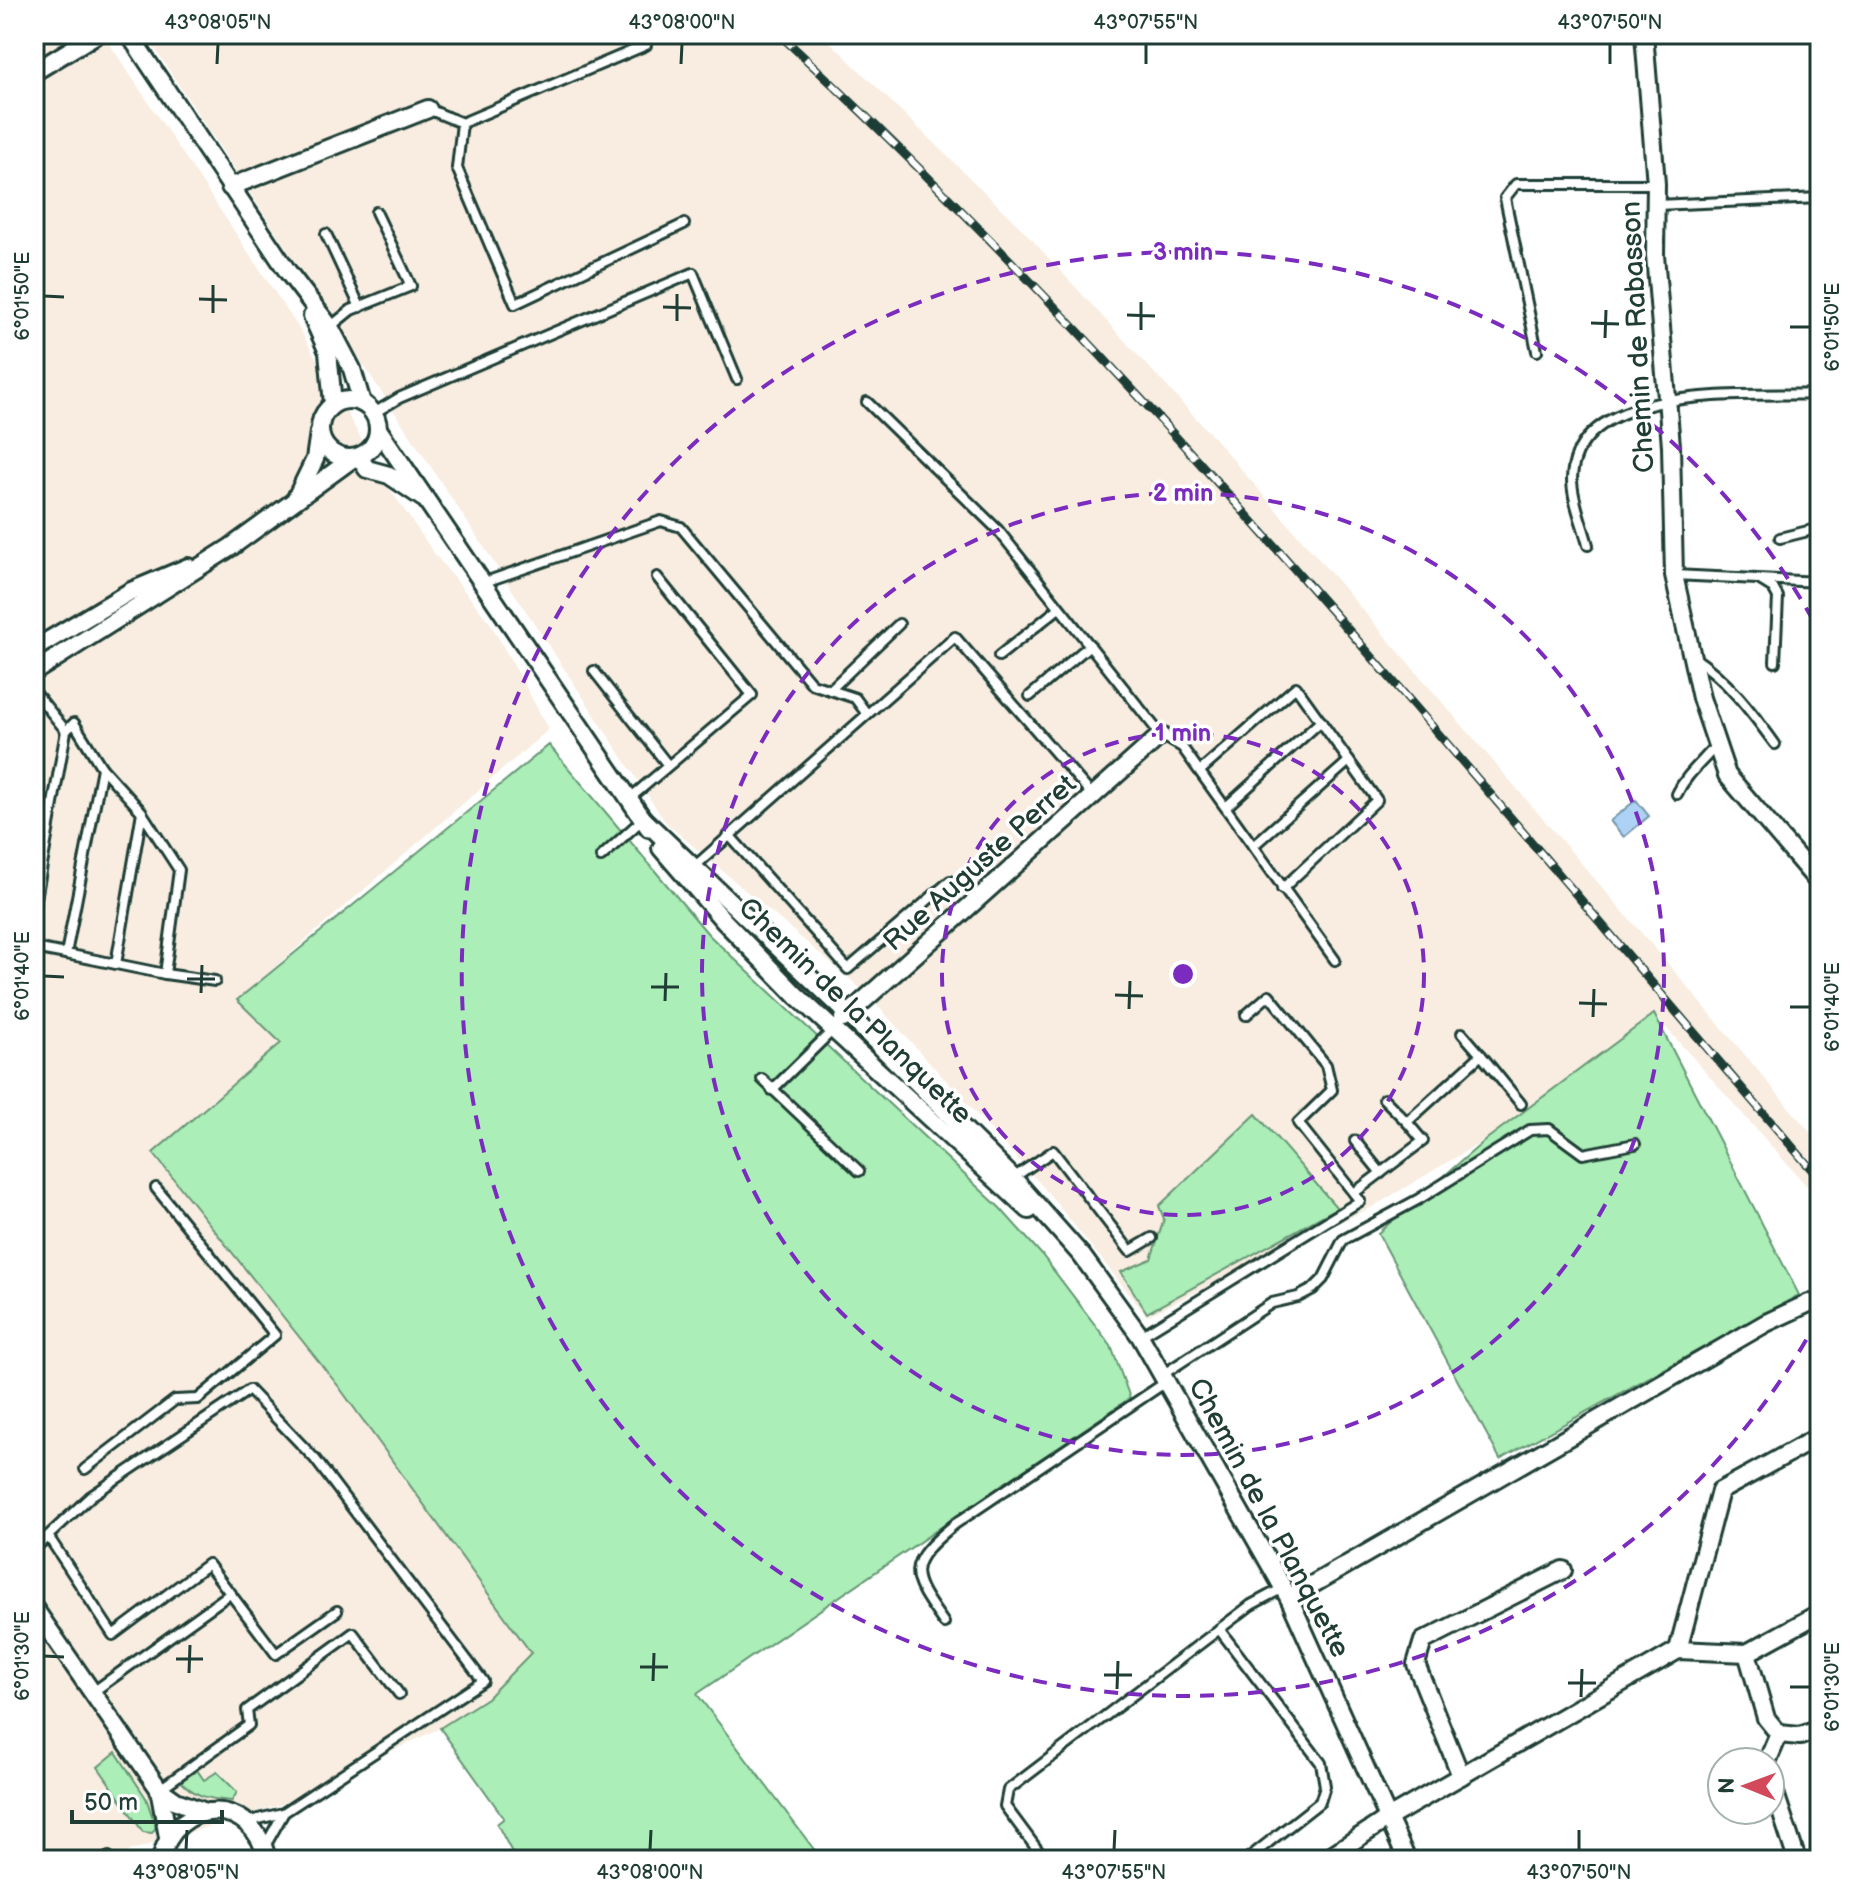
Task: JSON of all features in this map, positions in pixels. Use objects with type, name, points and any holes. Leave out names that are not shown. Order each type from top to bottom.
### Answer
[{"type":"street","points":[[34,72],[74,40],[97,34]]},
{"type":"street","name":"Chemin de la Planquette","points":[[129,34],[288,272],[330,327],[372,415],[663,850],[724,921],[833,1030],[956,1146],[1082,1256]]},
{"type":"street","name":"Chemin de Rabasson","points":[[1644,34],[1656,184],[1655,255],[1671,446],[1674,575],[1692,655],[1727,775],[1820,884]]},
{"type":"street","points":[[230,187],[428,109]]},
{"type":"street","name":"Chemin de la Planquette","points":[[288,272],[328,352],[333,404]]},
{"type":"street","points":[[34,672],[208,560],[371,449],[372,415],[351,400],[333,404],[322,419],[315,459],[294,501]]},
{"type":"street","points":[[320,428],[325,447],[333,454],[355,458]]},
{"type":"street","name":"Chemin de la Planquette","points":[[355,458],[367,469],[389,475],[431,504]]},
{"type":"street","points":[[34,649],[131,591],[208,560]]},
{"type":"street","name":"Rue Auguste Perret","points":[[833,1030],[1161,735]]},
{"type":"street","name":"Chemin de la Planquette","points":[[643,819],[848,1014],[1013,1178],[1082,1256],[1140,1336],[1286,1593],[1407,1860]]},
{"type":"street","points":[[1286,1593],[1766,1323],[1809,1303]]},
{"type":"street","points":[[1678,1650],[1720,1491],[1818,1437]]},
{"type":"street","points":[[1461,1776],[1416,1664],[1423,1641],[1563,1570]]},
{"type":"street","points":[[34,1608],[159,1789],[168,1837]]},
{"type":"street","points":[[1324,1860],[1390,1817],[1678,1650],[1747,1653],[1820,1613]]},
{"type":"street","points":[[1747,1653],[1766,1718],[1779,1734],[1800,1736],[1820,1729]]},
{"type":"street","points":[[1774,1746],[1779,1734]]},
{"type":"street","points":[[159,1789],[183,1804],[206,1812],[227,1813],[246,1822],[266,1854]]},
{"type":"street","points":[[161,1860],[168,1837],[184,1820],[206,1812]]},
{"type":"street","points":[[1786,1826],[1797,1860]]},
{"type":"lane","points":[[428,109],[462,123],[646,45]]},
{"type":"lane","points":[[462,123],[457,168],[515,304],[684,224]]},
{"type":"lane","points":[[1537,351],[1505,198],[1516,184],[1656,184]]},
{"type":"lane","points":[[1656,205],[1704,200],[1820,198]]},
{"type":"lane","points":[[330,327],[360,307],[411,286],[376,212]]},
{"type":"lane","points":[[326,234],[360,307]]},
{"type":"lane","points":[[372,415],[399,398],[693,273],[737,379]]},
{"type":"lane","points":[[1588,545],[1572,478],[1583,444],[1608,419],[1633,407],[1666,401],[1820,394]]},
{"type":"lane","points":[[867,402],[998,530],[1161,735],[1182,747],[1335,960]]},
{"type":"lane","points":[[485,582],[661,521],[681,527],[812,684],[855,698],[867,714]]},
{"type":"lane","points":[[1780,538],[1820,528]]},
{"type":"lane","points":[[1674,575],[1820,582]]},
{"type":"lane","points":[[629,799],[752,695],[657,577]]},
{"type":"lane","points":[[1759,579],[1773,588],[1778,597],[1775,662]]},
{"type":"lane","points":[[999,656],[1059,608]]},
{"type":"lane","points":[[830,690],[899,624]]},
{"type":"lane","points":[[694,868],[955,637],[1094,797]]},
{"type":"lane","points":[[1030,696],[1090,645]]},
{"type":"lane","points":[[1692,655],[1740,698],[1775,744]]},
{"type":"lane","points":[[594,671],[667,764]]},
{"type":"lane","points":[[1200,771],[1296,687],[1377,800],[1282,889]]},
{"type":"lane","points":[[34,691],[66,731]]},
{"type":"lane","points":[[1226,807],[1321,721]]},
{"type":"lane","points":[[34,910],[66,731],[74,723],[102,768],[142,812],[179,870],[165,974]]},
{"type":"lane","points":[[1677,794],[1684,778],[1700,766],[1716,744]]},
{"type":"lane","points":[[1253,846],[1349,761]]},
{"type":"lane","points":[[66,954],[102,768]]},
{"type":"lane","points":[[116,964],[142,812]]},
{"type":"lane","points":[[601,857],[643,819]]},
{"type":"lane","points":[[729,835],[848,969],[950,881]]},
{"type":"lane","points":[[34,948],[215,981]]},
{"type":"lane","points":[[1140,1336],[1360,1201],[1298,1123],[1332,1090],[1326,1065],[1269,995],[1246,1015]]},
{"type":"lane","points":[[772,1090],[833,1030]]},
{"type":"lane","points":[[1462,1033],[1521,1104]]},
{"type":"lane","points":[[1407,1122],[1481,1055]]},
{"type":"lane","points":[[762,1079],[859,1171]]},
{"type":"lane","points":[[1354,1193],[1423,1141],[1384,1099]]},
{"type":"lane","points":[[944,1623],[919,1587],[918,1565],[926,1548],[955,1524],[1272,1303],[1292,1300],[1313,1289],[1323,1279],[1343,1240],[1419,1199],[1530,1130],[1549,1129],[1583,1154],[1635,1144]]},
{"type":"lane","points":[[1355,1141],[1381,1173]]},
{"type":"lane","points":[[1013,1178],[1053,1151],[1130,1251],[1152,1238]]},
{"type":"lane","points":[[85,1469],[175,1400],[198,1399],[275,1335],[156,1188]]},
{"type":"lane","points":[[34,1549],[91,1496],[249,1390],[315,1459],[483,1681],[283,1813],[246,1822]]},
{"type":"lane","points":[[48,1536],[113,1635],[208,1564],[276,1654],[337,1611]]},
{"type":"lane","points":[[93,1692],[231,1593]]},
{"type":"lane","points":[[1045,1860],[1005,1806],[1008,1790],[1219,1629],[1286,1593]]},
{"type":"lane","points":[[1219,1629],[1321,1763],[1325,1777],[1320,1802],[1246,1860]]},
{"type":"lane","points":[[159,1789],[249,1725],[247,1710],[353,1633],[399,1694]]},
{"type":"lane","points":[[266,1854],[283,1813]]},
{"type":"shaded area","points":[[34,34],[103,34],[300,330],[389,488],[434,553],[490,623],[549,729],[237,1000],[281,1043],[154,1153],[339,1387],[532,1653],[487,1698],[440,1728],[282,1804],[129,1851],[128,1860],[34,1860]]},
{"type":"shaded area","points":[[145,34],[822,34],[1023,230],[1215,439],[1670,966],[1820,1144],[1820,1201],[1654,1014],[1488,1138],[1374,1206],[1147,1316],[1045,1189],[866,993],[666,823]]},
{"type":"green space","points":[[549,745],[709,935],[1000,1208],[1042,1255],[1111,1346],[1130,1398],[697,1694],[822,1860],[516,1860],[497,1824],[504,1818],[440,1728],[487,1698],[531,1653],[339,1387],[153,1153],[281,1043],[237,1000]]},
{"type":"green space","points":[[1654,1014],[1799,1295],[1500,1459],[1378,1233],[1488,1138]]},
{"type":"green space","points":[[1256,1114],[1337,1208],[1147,1313],[1121,1272],[1151,1259],[1164,1219],[1159,1206]]},
{"type":"green space","points":[[116,1752],[146,1798],[156,1827],[152,1833],[143,1832],[98,1767]]},
{"type":"green space","points":[[197,1770],[204,1780],[217,1772],[237,1792],[232,1801],[202,1796],[178,1778]]},
{"type":"water","points":[[1636,800],[1649,816],[1624,837],[1610,821]]},
{"type":"railway","points":[[779,34],[919,168],[1054,306],[1186,448],[1442,738],[1820,1179]]}]
